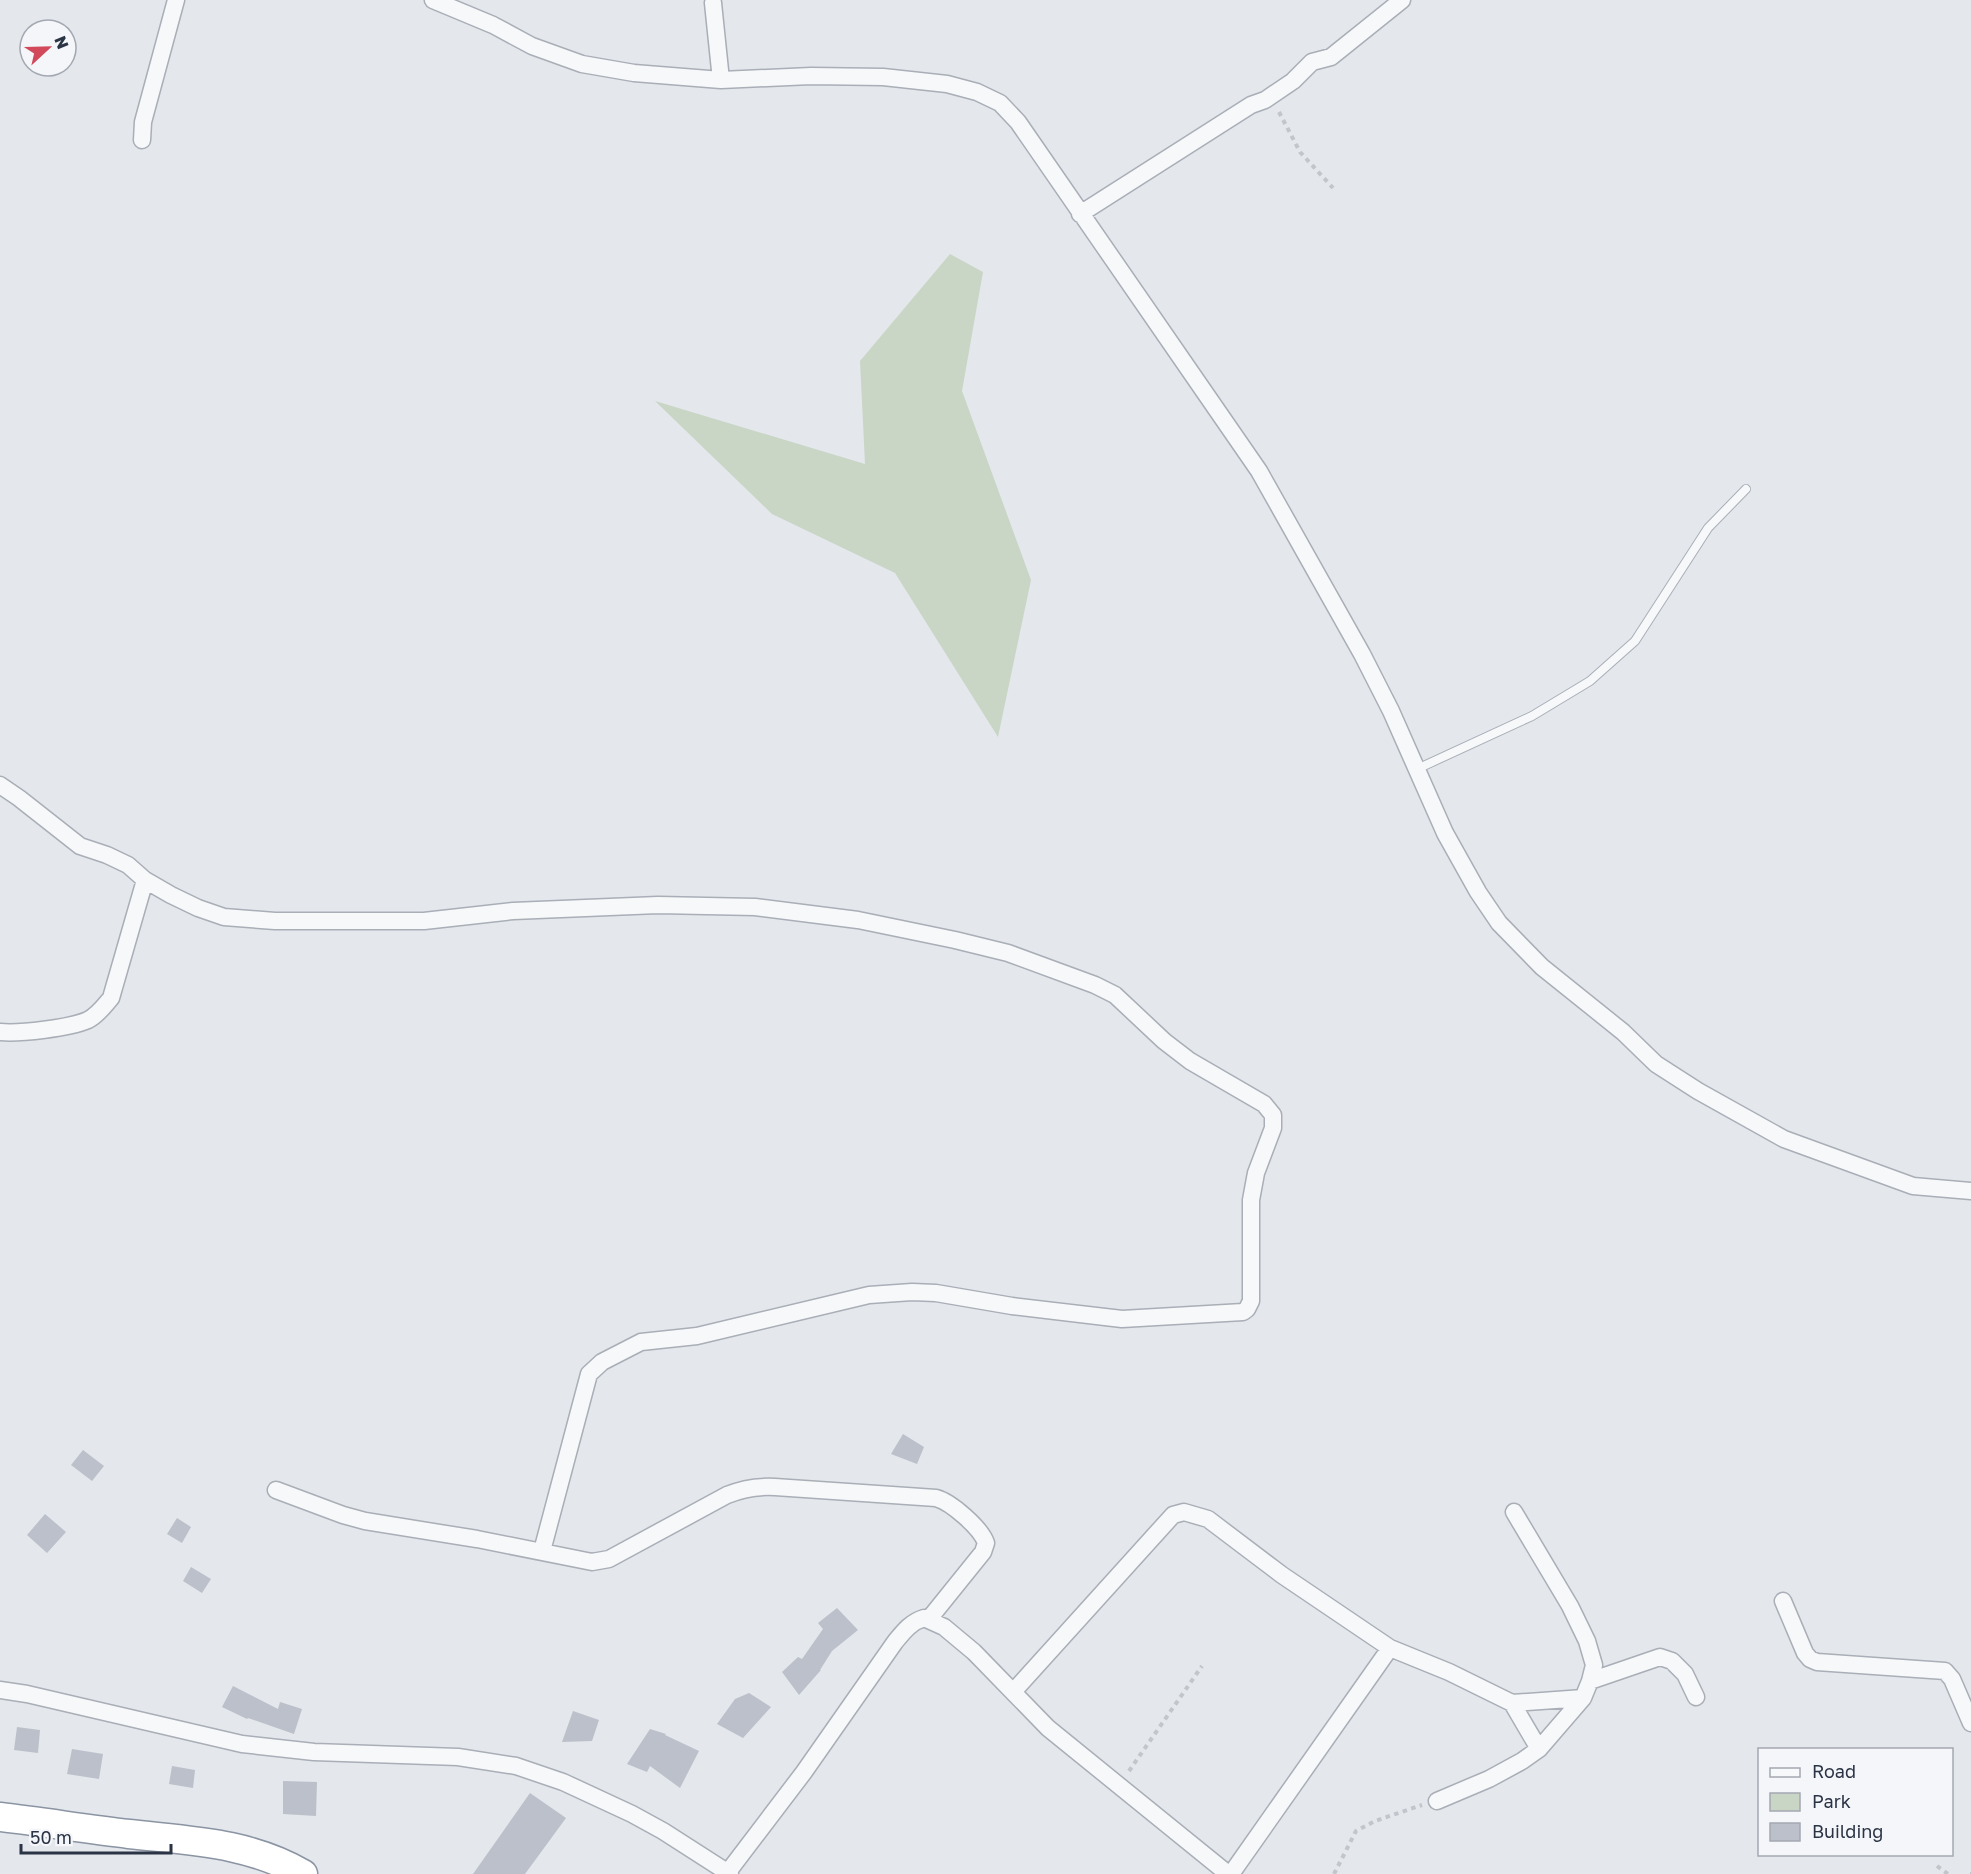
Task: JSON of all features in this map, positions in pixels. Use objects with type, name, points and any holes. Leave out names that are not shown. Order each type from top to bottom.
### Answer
[{"type":"highway","points":[[0,1817],[202,1841],[248,1850],[303,1874]]},
{"type":"street","points":[[142,140],[143,122],[176,0]]},
{"type":"street","points":[[433,0],[493,25],[532,46],[582,64],[634,73],[721,80],[811,76],[883,77],[947,84],[977,92],[999,102],[1018,122],[1259,471],[1362,654],[1445,833],[1478,892],[1499,923],[1542,967],[1623,1032],[1656,1064],[1698,1091],[1784,1139],[1913,1186],[1971,1191]]},
{"type":"street","points":[[1080,214],[1251,105],[1265,100],[1293,81],[1312,62],[1331,57],[1402,0]]},
{"type":"street","points":[[713,3],[721,80]]},
{"type":"street","points":[[0,785],[80,846],[108,855],[189,904],[224,918],[275,921],[424,921],[513,911],[669,905],[755,907],[858,920],[1008,952],[1115,995],[1190,1061],[1264,1104],[1273,1115],[1274,1128],[1256,1173],[1251,1200],[1251,1300],[1243,1312],[1122,1319],[1012,1306],[936,1293],[912,1292],[858,1297],[698,1336],[641,1342],[602,1362],[589,1374],[542,1551]]},
{"type":"street","points":[[0,1032],[35,1031],[86,1020],[101,1011],[111,998],[145,879]]},
{"type":"street","points":[[276,1490],[365,1521],[542,1551],[592,1562],[600,1562],[742,1489],[759,1486],[936,1498],[948,1502],[981,1533],[986,1543],[982,1552],[929,1619]]},
{"type":"street","points":[[1013,1692],[1173,1515],[1184,1512],[1208,1519],[1282,1575],[1390,1648],[1449,1672],[1512,1703],[1583,1698]]},
{"type":"street","points":[[1437,1801],[1489,1779],[1539,1749],[1583,1698],[1590,1681],[1594,1665],[1587,1641],[1570,1606],[1514,1512]]},
{"type":"street","points":[[1783,1601],[1805,1653],[1810,1659],[1817,1662],[1945,1671],[1952,1679],[1971,1723]]},
{"type":"street","points":[[0,1690],[27,1694],[242,1744],[314,1752],[458,1757],[516,1766],[563,1782],[632,1814],[729,1873],[804,1772],[895,1642],[915,1621],[924,1618],[944,1628],[974,1652],[1048,1728],[1229,1874],[1390,1648]]},
{"type":"street","points":[[1590,1681],[1659,1657],[1672,1661],[1685,1674],[1696,1697]]},
{"type":"street","points":[[1512,1703],[1539,1749]]},
{"type":"lane","points":[[1417,769],[1532,716],[1590,681],[1635,641],[1708,528],[1746,489]]},
{"type":"path","points":[[1265,100],[1279,113],[1300,152],[1333,188]]},
{"type":"path","points":[[1119,1785],[1202,1666]]},
{"type":"path","points":[[1334,1874],[1356,1831],[1375,1821],[1437,1801]]},
{"type":"path","points":[[1937,1866],[1948,1874]]},
{"type":"green space","points":[[950,254],[983,272],[962,391],[1031,580],[998,737],[895,573],[772,514],[655,401],[865,464],[860,361]]},
{"type":"building","points":[[903,1434],[924,1447],[917,1464],[891,1454]]},
{"type":"building","points":[[83,1450],[104,1466],[92,1481],[71,1465]]},
{"type":"building","points":[[45,1514],[66,1532],[47,1553],[27,1535]]},
{"type":"building","points":[[177,1518],[191,1527],[182,1543],[167,1534]]},
{"type":"building","points":[[191,1567],[211,1579],[202,1593],[183,1581]]},
{"type":"building","points":[[837,1608],[858,1630],[832,1651],[821,1670],[799,1695],[782,1672],[798,1657],[802,1659],[823,1629],[818,1623]]},
{"type":"building","points":[[233,1686],[278,1709],[280,1702],[302,1709],[294,1734],[247,1719],[222,1707]]},
{"type":"building","points":[[749,1693],[771,1707],[743,1738],[717,1724],[735,1699]]},
{"type":"building","points":[[573,1711],[599,1720],[592,1741],[562,1742]]},
{"type":"building","points":[[17,1727],[40,1730],[38,1753],[14,1750]]},
{"type":"building","points":[[650,1729],[666,1734],[699,1751],[680,1788],[650,1766],[647,1772],[627,1764]]},
{"type":"building","points":[[72,1749],[103,1754],[99,1779],[67,1774]]},
{"type":"building","points":[[172,1766],[195,1770],[193,1788],[169,1784]]},
{"type":"building","points":[[283,1781],[317,1782],[316,1816],[283,1814]]},
{"type":"building","points":[[530,1793],[566,1818],[525,1874],[473,1874]]}]
